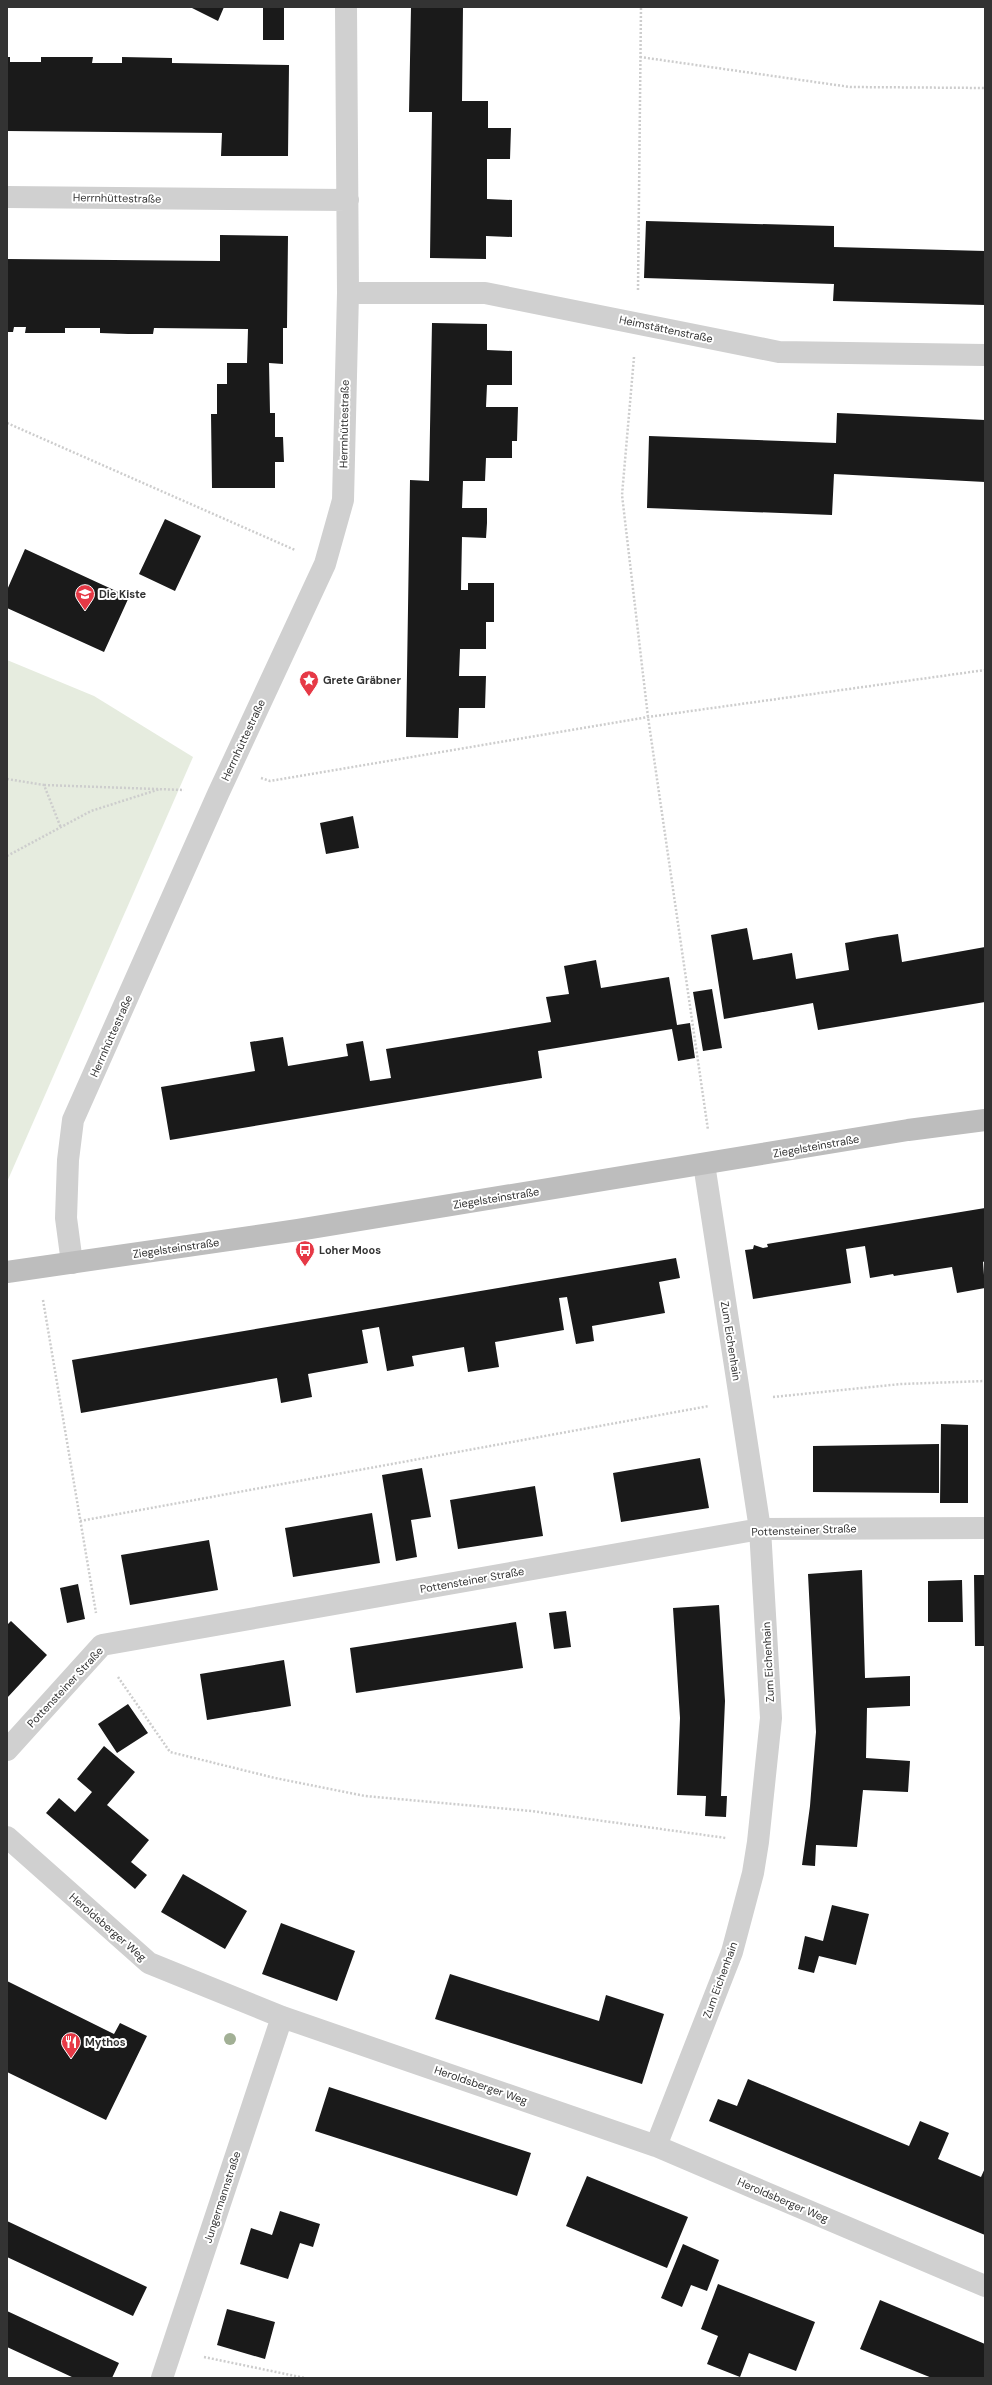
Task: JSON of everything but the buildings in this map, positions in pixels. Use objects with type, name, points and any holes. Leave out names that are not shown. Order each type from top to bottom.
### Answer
[{"type":"main road","name":"Ziegelsteinstraße","points":[[7,1272],[306,1229],[985,1120]]},
{"type":"street","name":"Herrnhüttestraße","points":[[72,1263],[66,1218],[68,1160],[73,1120],[230,769],[325,564],[343,500],[348,294],[346,7]]},
{"type":"street","name":"Herrnhüttestraße","points":[[7,197],[348,200]]},
{"type":"street","name":"Heimstättenstraße","points":[[348,294],[484,293],[638,322],[778,352],[985,355]]},
{"type":"street","name":"Zum Eichenhain","points":[[656,2146],[732,1952],[753,1872],[758,1842],[771,1718],[760,1529],[704,1164]]},
{"type":"street","name":"Pottensteiner Straße","points":[[7,1750],[102,1645],[760,1529],[985,1528]]},
{"type":"street","name":"Heroldsberger Weg","points":[[7,1837],[149,1963],[282,2017],[656,2146],[985,2286]]},
{"type":"street","name":"Jungermannstraße","points":[[162,2378],[282,2017]]},
{"type":"path","points":[[641,7],[638,322],[622,495],[648,717],[711,1149],[704,1164]]},
{"type":"path","points":[[640,57],[850,88],[985,88]]},
{"type":"path","points":[[7,423],[325,564]]},
{"type":"path","points":[[230,769],[270,781],[648,717],[985,670]]},
{"type":"path","points":[[7,779],[44,784],[162,788],[91,811],[7,856]]},
{"type":"path","points":[[44,784],[61,828]]},
{"type":"path","points":[[37,1268],[102,1645],[109,1665],[170,1752],[275,1778],[365,1796],[531,1811],[758,1842]]},
{"type":"path","points":[[80,1521],[741,1400],[901,1384],[985,1381]]},
{"type":"path","points":[[171,2350],[305,2378]]},
{"type":"shaded area","points":[[7,660],[94,696],[193,757],[7,1182]]},
{"type":"place","name":"Die Kiste","points":[[85,611]]},
{"type":"place","name":"Grete Gräbner","points":[[309,697]]},
{"type":"place","name":"Loher Moos","points":[[305,1267]]},
{"type":"place","name":"Mythos","points":[[71,2059]]}]
